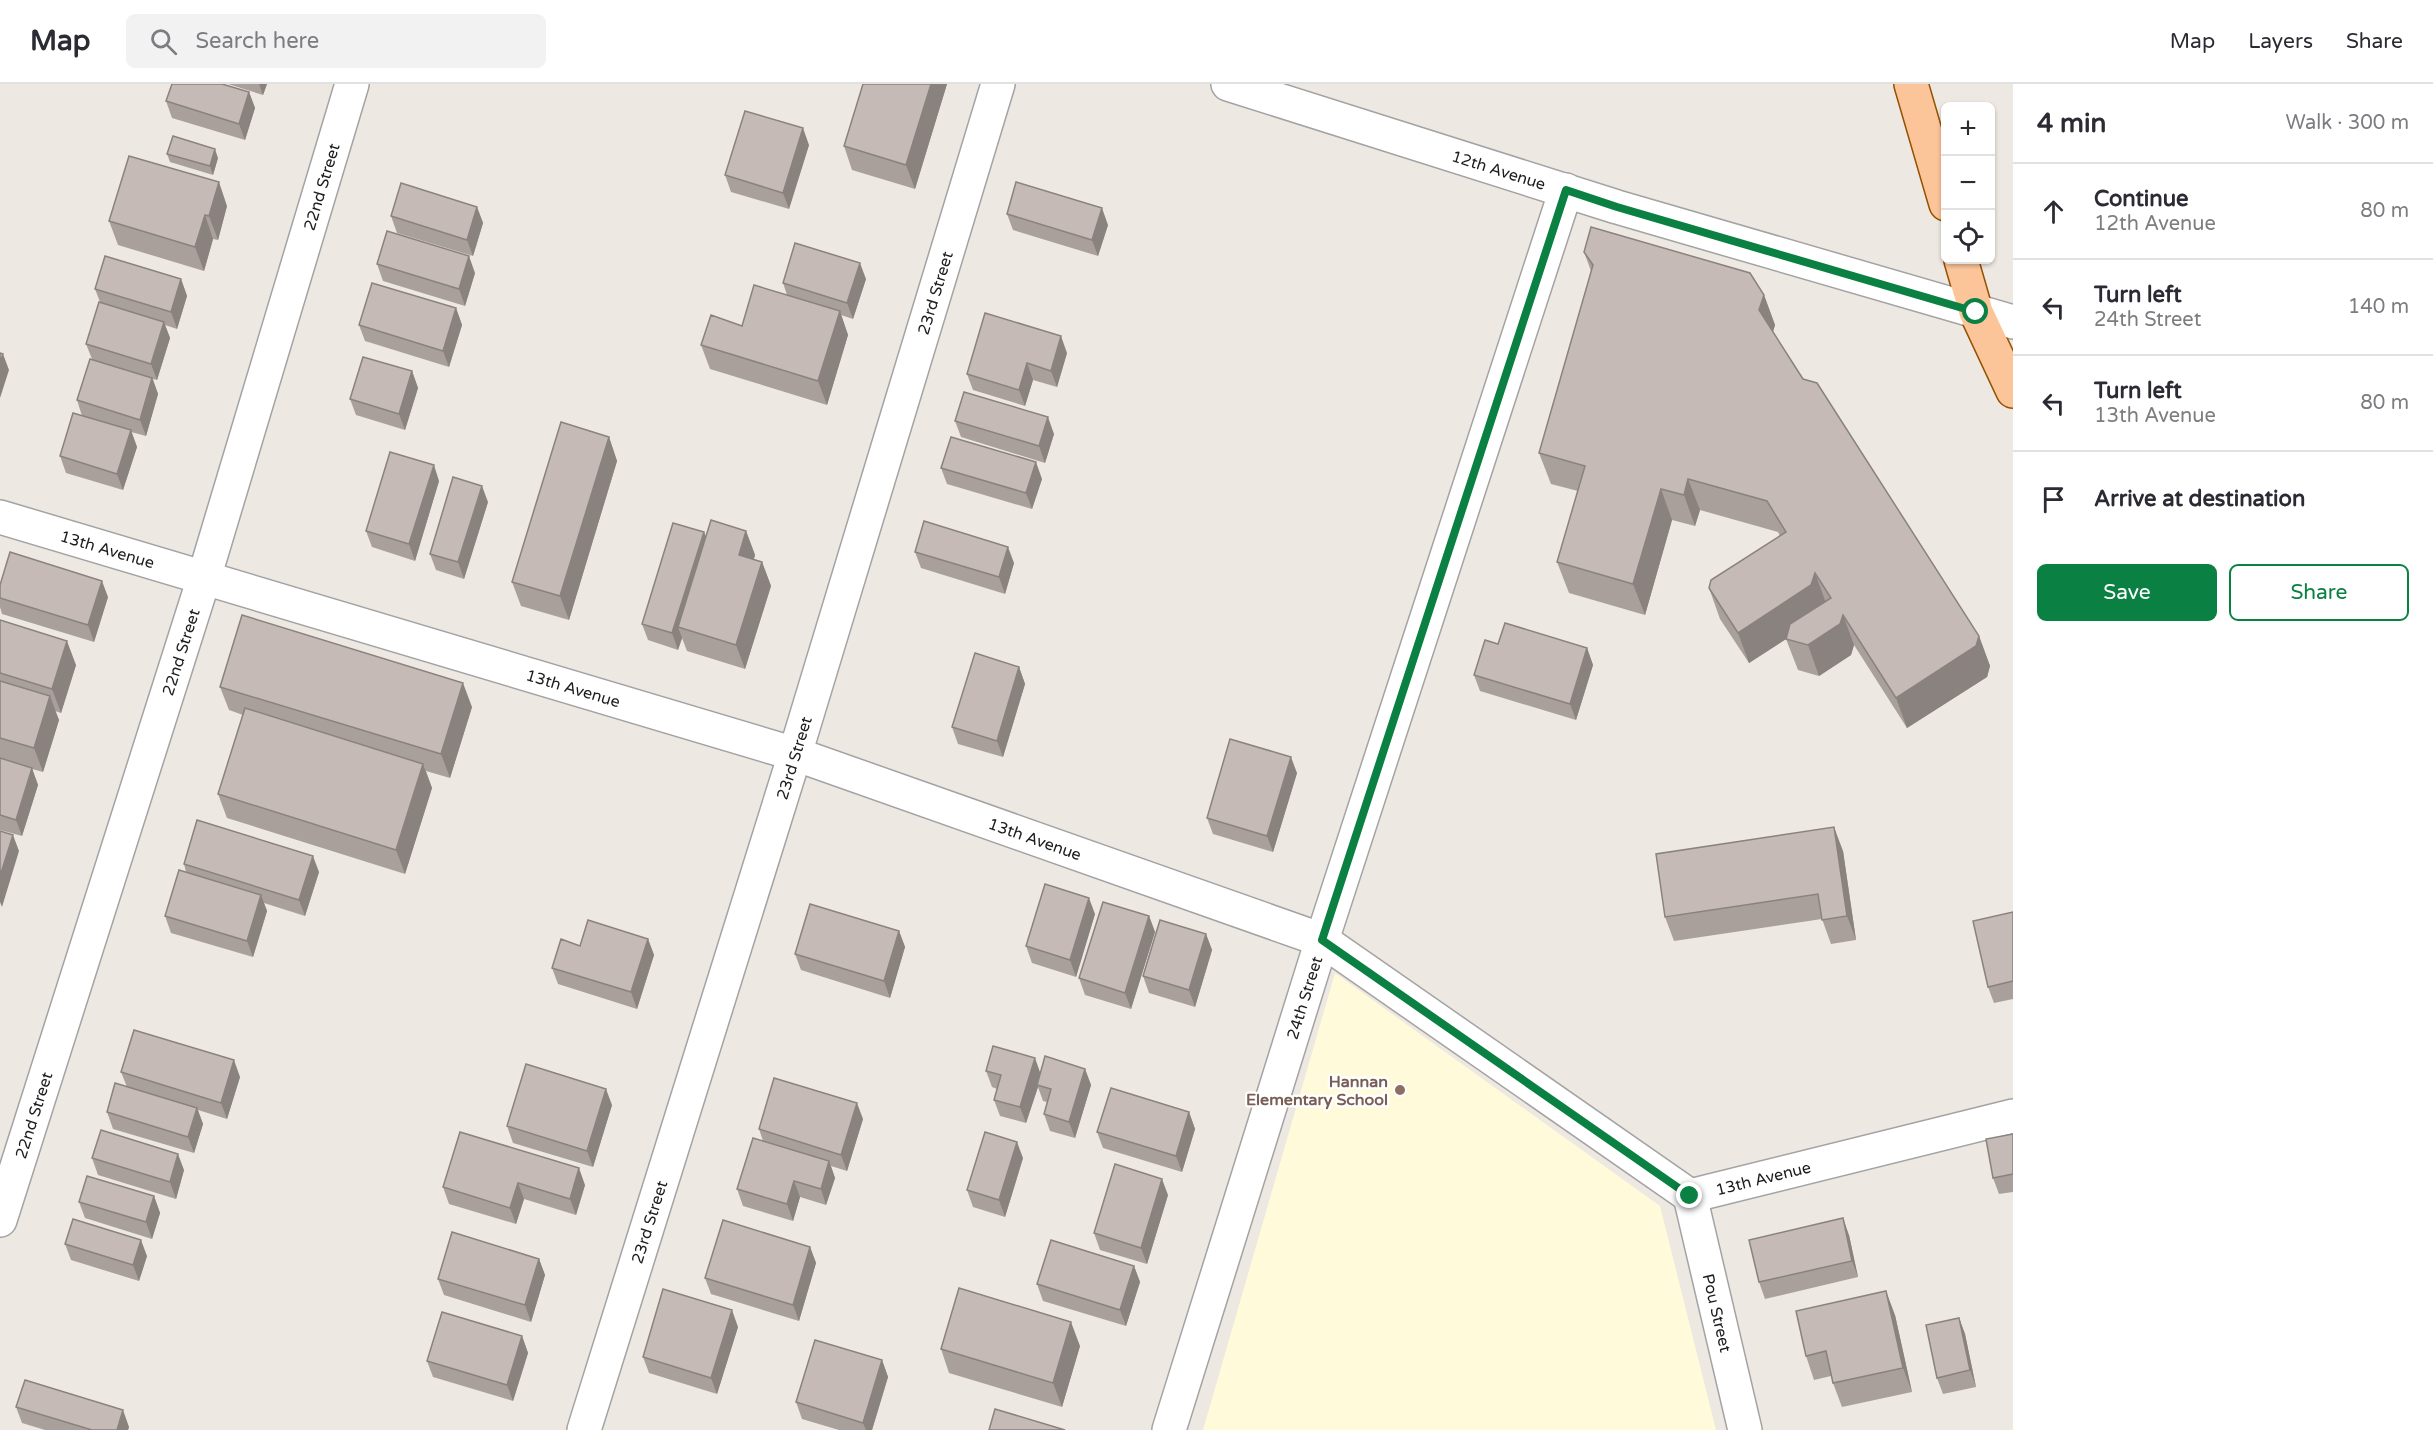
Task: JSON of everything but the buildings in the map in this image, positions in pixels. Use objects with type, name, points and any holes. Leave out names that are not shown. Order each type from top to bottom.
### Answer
[{"type":"main road","points":[[1911,84],[1941,187]]},
{"type":"main road","points":[[1962,264],[1976,312],[2013,391]]},
{"type":"street","name":"22nd Street","points":[[0,1220],[204,578],[352,84]]},
{"type":"street","name":"23rd Street","points":[[584,1430],[795,754],[998,84]]},
{"type":"street","name":"12th Avenue","points":[[1228,84],[1617,207],[2013,322]]},
{"type":"street","name":"24th Street","points":[[1168,1430],[1322,940],[1566,190]]},
{"type":"street","name":"13th Avenue","points":[[0,517],[795,754],[1322,940],[1690,1196],[2013,1116]]},
{"type":"street","name":"Pou Street","points":[[1690,1196],[1745,1430]]},
{"type":"shaded area","name":"Hannan Elementary School","points":[[1335,973],[1660,1206],[1716,1430],[1203,1430]]},
{"type":"place","name":"Hannan Elementary School","points":[[1400,1090]]},
{"type":"route","points":[[1690,1196],[1322,940],[1566,190],[1976,312]]}]
